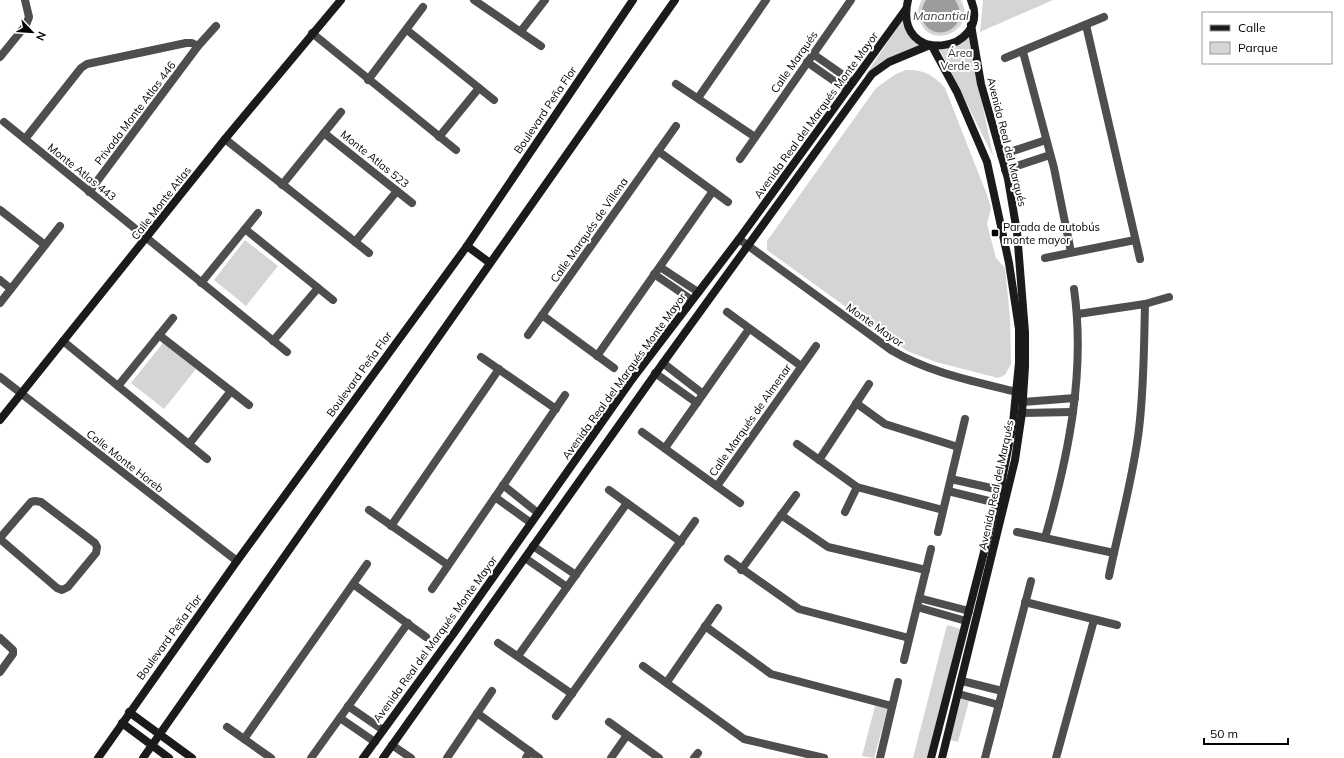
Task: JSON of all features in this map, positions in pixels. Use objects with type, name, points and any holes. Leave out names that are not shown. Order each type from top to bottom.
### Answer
[{"type":"street","points":[[0,57],[26,25],[29,17],[25,0]]},
{"type":"street","name":"Calle Monte Atlas","points":[[0,420],[147,239],[225,139],[341,0]]},
{"type":"street","points":[[474,0],[541,46]]},
{"type":"street","points":[[521,31],[544,0]]},
{"type":"street","name":"Boulevard Peña Flor","points":[[98,758],[237,561],[467,246],[633,0]]},
{"type":"street","points":[[143,758],[675,0]]},
{"type":"street","points":[[698,98],[766,0]]},
{"type":"street","name":"Calle Marqués","points":[[740,159],[851,0]]},
{"type":"street","points":[[908,0],[906,19],[909,28],[915,36],[931,45]]},
{"type":"street","name":"Avenida Real del Marqués","points":[[942,758],[959,694],[1015,460],[1022,413],[1025,367],[1024,316],[1017,232],[1005,170],[981,84],[971,25],[974,15],[973,1]]},
{"type":"street","points":[[368,80],[407,30],[423,6]]},
{"type":"street","name":"Avenida Real del Marqués Monte Mayor","points":[[363,758],[454,633],[633,378],[739,239],[906,9]]},
{"type":"street","points":[[1005,58],[1023,52],[1104,17]]},
{"type":"street","name":"Avenida Real del Marqués Monte Mayor","points":[[385,758],[392,745],[662,363],[872,74],[889,62],[931,45],[951,44],[963,37],[971,25]]},
{"type":"street","points":[[1086,25],[1140,259]]},
{"type":"street","name":"Privada Monte Atlas 446","points":[[89,192],[198,46],[216,26]]},
{"type":"street","points":[[407,30],[494,100]]},
{"type":"street","points":[[312,33],[456,150]]},
{"type":"street","name":"Privada Monte Atlas 446","points":[[25,139],[87,64],[186,43],[198,46]]},
{"type":"street","name":"Avenida Real del Marqués","points":[[931,45],[957,92],[987,162],[1010,263],[1019,329],[1016,392],[1009,445],[1000,490],[931,758]]},
{"type":"street","points":[[1023,52],[1050,155],[1071,252]]},
{"type":"street","points":[[813,54],[853,82]]},
{"type":"street","points":[[807,62],[847,90]]},
{"type":"street","points":[[676,84],[755,137]]},
{"type":"street","points":[[439,137],[479,88]]},
{"type":"street","points":[[282,184],[341,112]]},
{"type":"street","name":"Monte Atlas 443","points":[[4,122],[287,352]]},
{"type":"street","name":"Calle Marqués de Villena","points":[[528,336],[676,126]]},
{"type":"street","name":"Monte Atlas 523","points":[[324,133],[412,203]]},
{"type":"street","points":[[225,139],[369,254]]},
{"type":"street","points":[[1001,155],[1046,140]]},
{"type":"street","points":[[658,151],[728,202]]},
{"type":"street","points":[[1005,170],[1050,155]]},
{"type":"street","points":[[355,242],[397,191]]},
{"type":"street","points":[[597,356],[713,191]]},
{"type":"street","points":[[0,210],[45,245]]},
{"type":"street","points":[[201,283],[258,213]]},
{"type":"street","points":[[0,302],[60,226]]},
{"type":"street","points":[[245,229],[333,300]]},
{"type":"street","name":"Monte Mayor","points":[[739,239],[891,350],[907,360],[954,377],[1016,392]]},
{"type":"street","points":[[1045,258],[1135,240]]},
{"type":"street","points":[[467,246],[490,263]]},
{"type":"street","points":[[660,266],[698,292]]},
{"type":"street","points":[[654,274],[692,300]]},
{"type":"street","points":[[0,280],[11,289]]},
{"type":"street","points":[[273,341],[318,288]]},
{"type":"street","points":[[1045,538],[1057,496],[1075,398],[1079,342],[1078,314],[1074,289]]},
{"type":"street","points":[[1078,314],[1145,304],[1169,297]]},
{"type":"street","points":[[1109,576],[1129,492],[1139,429],[1144,367],[1145,304]]},
{"type":"street","name":"Calle Marqués de Almenar","points":[[642,432],[717,486],[801,366],[727,312]]},
{"type":"street","points":[[542,315],[614,368]]},
{"type":"street","points":[[118,386],[173,318]]},
{"type":"street","points":[[664,448],[749,328]]},
{"type":"street","points":[[159,335],[249,405]]},
{"type":"street","points":[[63,341],[207,459]]},
{"type":"street","points":[[801,366],[816,346]]},
{"type":"street","points":[[481,357],[556,409]]},
{"type":"street","points":[[662,363],[703,394]]},
{"type":"street","points":[[392,526],[499,370]]},
{"type":"street","points":[[655,374],[697,403]]},
{"type":"street","name":"Calle Monte Horeb","points":[[0,377],[237,561]]},
{"type":"street","points":[[819,460],[869,384]]},
{"type":"street","points":[[189,444],[231,391]]},
{"type":"street","points":[[432,589],[565,395]]},
{"type":"street","points":[[1023,402],[1075,398]]},
{"type":"street","points":[[856,403],[885,424],[958,447]]},
{"type":"street","points":[[1022,413],[1073,412]]},
{"type":"street","points":[[938,532],[964,419]]},
{"type":"street","points":[[797,444],[857,487],[943,510]]},
{"type":"street","points":[[950,479],[1000,490]]},
{"type":"street","points":[[503,485],[538,513]]},
{"type":"street","points":[[717,486],[740,503]]},
{"type":"street","points":[[846,512],[857,487]]},
{"type":"street","points":[[609,490],[681,542]]},
{"type":"street","points":[[948,491],[997,503]]},
{"type":"street","points":[[742,570],[796,495]]},
{"type":"street","points":[[495,497],[531,523]]},
{"type":"street","points":[[35,501],[41,502],[95,543],[97,547],[96,553],[68,587],[62,590],[57,588],[0,539],[31,502],[35,501]]},
{"type":"street","points":[[518,656],[627,503]]},
{"type":"street","points":[[369,510],[448,565]]},
{"type":"street","points":[[781,515],[828,547],[926,570]]},
{"type":"street","points":[[556,716],[695,521]]},
{"type":"street","points":[[1017,532],[1114,553]]},
{"type":"street","points":[[533,546],[576,575]]},
{"type":"street","points":[[904,660],[931,549]]},
{"type":"street","points":[[525,558],[567,587]]},
{"type":"street","points":[[728,559],[799,609],[909,638]]},
{"type":"street","points":[[244,739],[367,564]]},
{"type":"street","points":[[985,758],[1031,581]]},
{"type":"street","points":[[353,584],[426,637]]},
{"type":"street","points":[[919,598],[969,610]]},
{"type":"street","points":[[1025,602],[1117,625]]},
{"type":"street","points":[[917,607],[966,622]]},
{"type":"street","points":[[667,682],[718,608]]},
{"type":"street","points":[[1056,758],[1094,620]]},
{"type":"street","points":[[311,758],[408,623]]},
{"type":"street","points":[[705,626],[771,674],[892,706]]},
{"type":"street","points":[[454,633],[465,643]]},
{"type":"street","points":[[0,638],[13,650],[13,654],[0,672]]},
{"type":"street","points":[[498,643],[572,694]]},
{"type":"street","points":[[643,666],[744,739],[824,758]]},
{"type":"street","points":[[962,681],[1002,691]]},
{"type":"street","points":[[880,758],[898,682]]},
{"type":"street","points":[[447,758],[492,691]]},
{"type":"street","points":[[959,694],[998,705]]},
{"type":"street","points":[[348,706],[383,730]]},
{"type":"street","points":[[129,712],[192,758]]},
{"type":"street","points":[[477,713],[528,755],[540,758]]},
{"type":"street","points":[[340,718],[374,742]]},
{"type":"street","points":[[609,722],[659,758]]},
{"type":"street","points":[[122,723],[169,758]]},
{"type":"street","points":[[227,728],[271,758]]},
{"type":"street","points":[[611,758],[627,735]]},
{"type":"street","points":[[392,745],[411,758]]},
{"type":"green space","name":"Manantial","points":[[922,0],[961,0],[965,11],[963,21],[958,28],[951,33],[942,36],[933,35],[925,30],[918,15],[918,10]]},
{"type":"green space","points":[[983,0],[1053,0],[980,32]]},
{"type":"green space","points":[[903,19],[920,45],[878,65],[865,76]]},
{"type":"green space","name":"Área Verde 3","points":[[970,36],[993,156],[940,50],[953,48]]},
{"type":"green space","points":[[906,70],[928,74],[945,88],[991,208],[987,224],[996,258],[1005,268],[1010,317],[1011,364],[1005,375],[998,378],[936,362],[907,351],[767,250],[767,241],[876,88],[896,74]]},
{"type":"green space","points":[[245,240],[278,266],[246,306],[214,280]]},
{"type":"green space","points":[[163,343],[196,369],[164,409],[131,383]]},
{"type":"green space","points":[[947,625],[961,629],[928,758],[913,758]]},
{"type":"green space","points":[[961,699],[969,701],[958,742],[950,740]]},
{"type":"green space","points":[[875,706],[888,708],[874,758],[862,756]]},
{"type":"water","name":"Manantial","points":[[926,0],[955,0],[959,9],[959,18],[956,25],[950,30],[943,32],[936,32],[929,28],[923,21],[922,15]]},
{"type":"place","name":"Parada de autobús monte mayor","points":[[995,233]]}]
